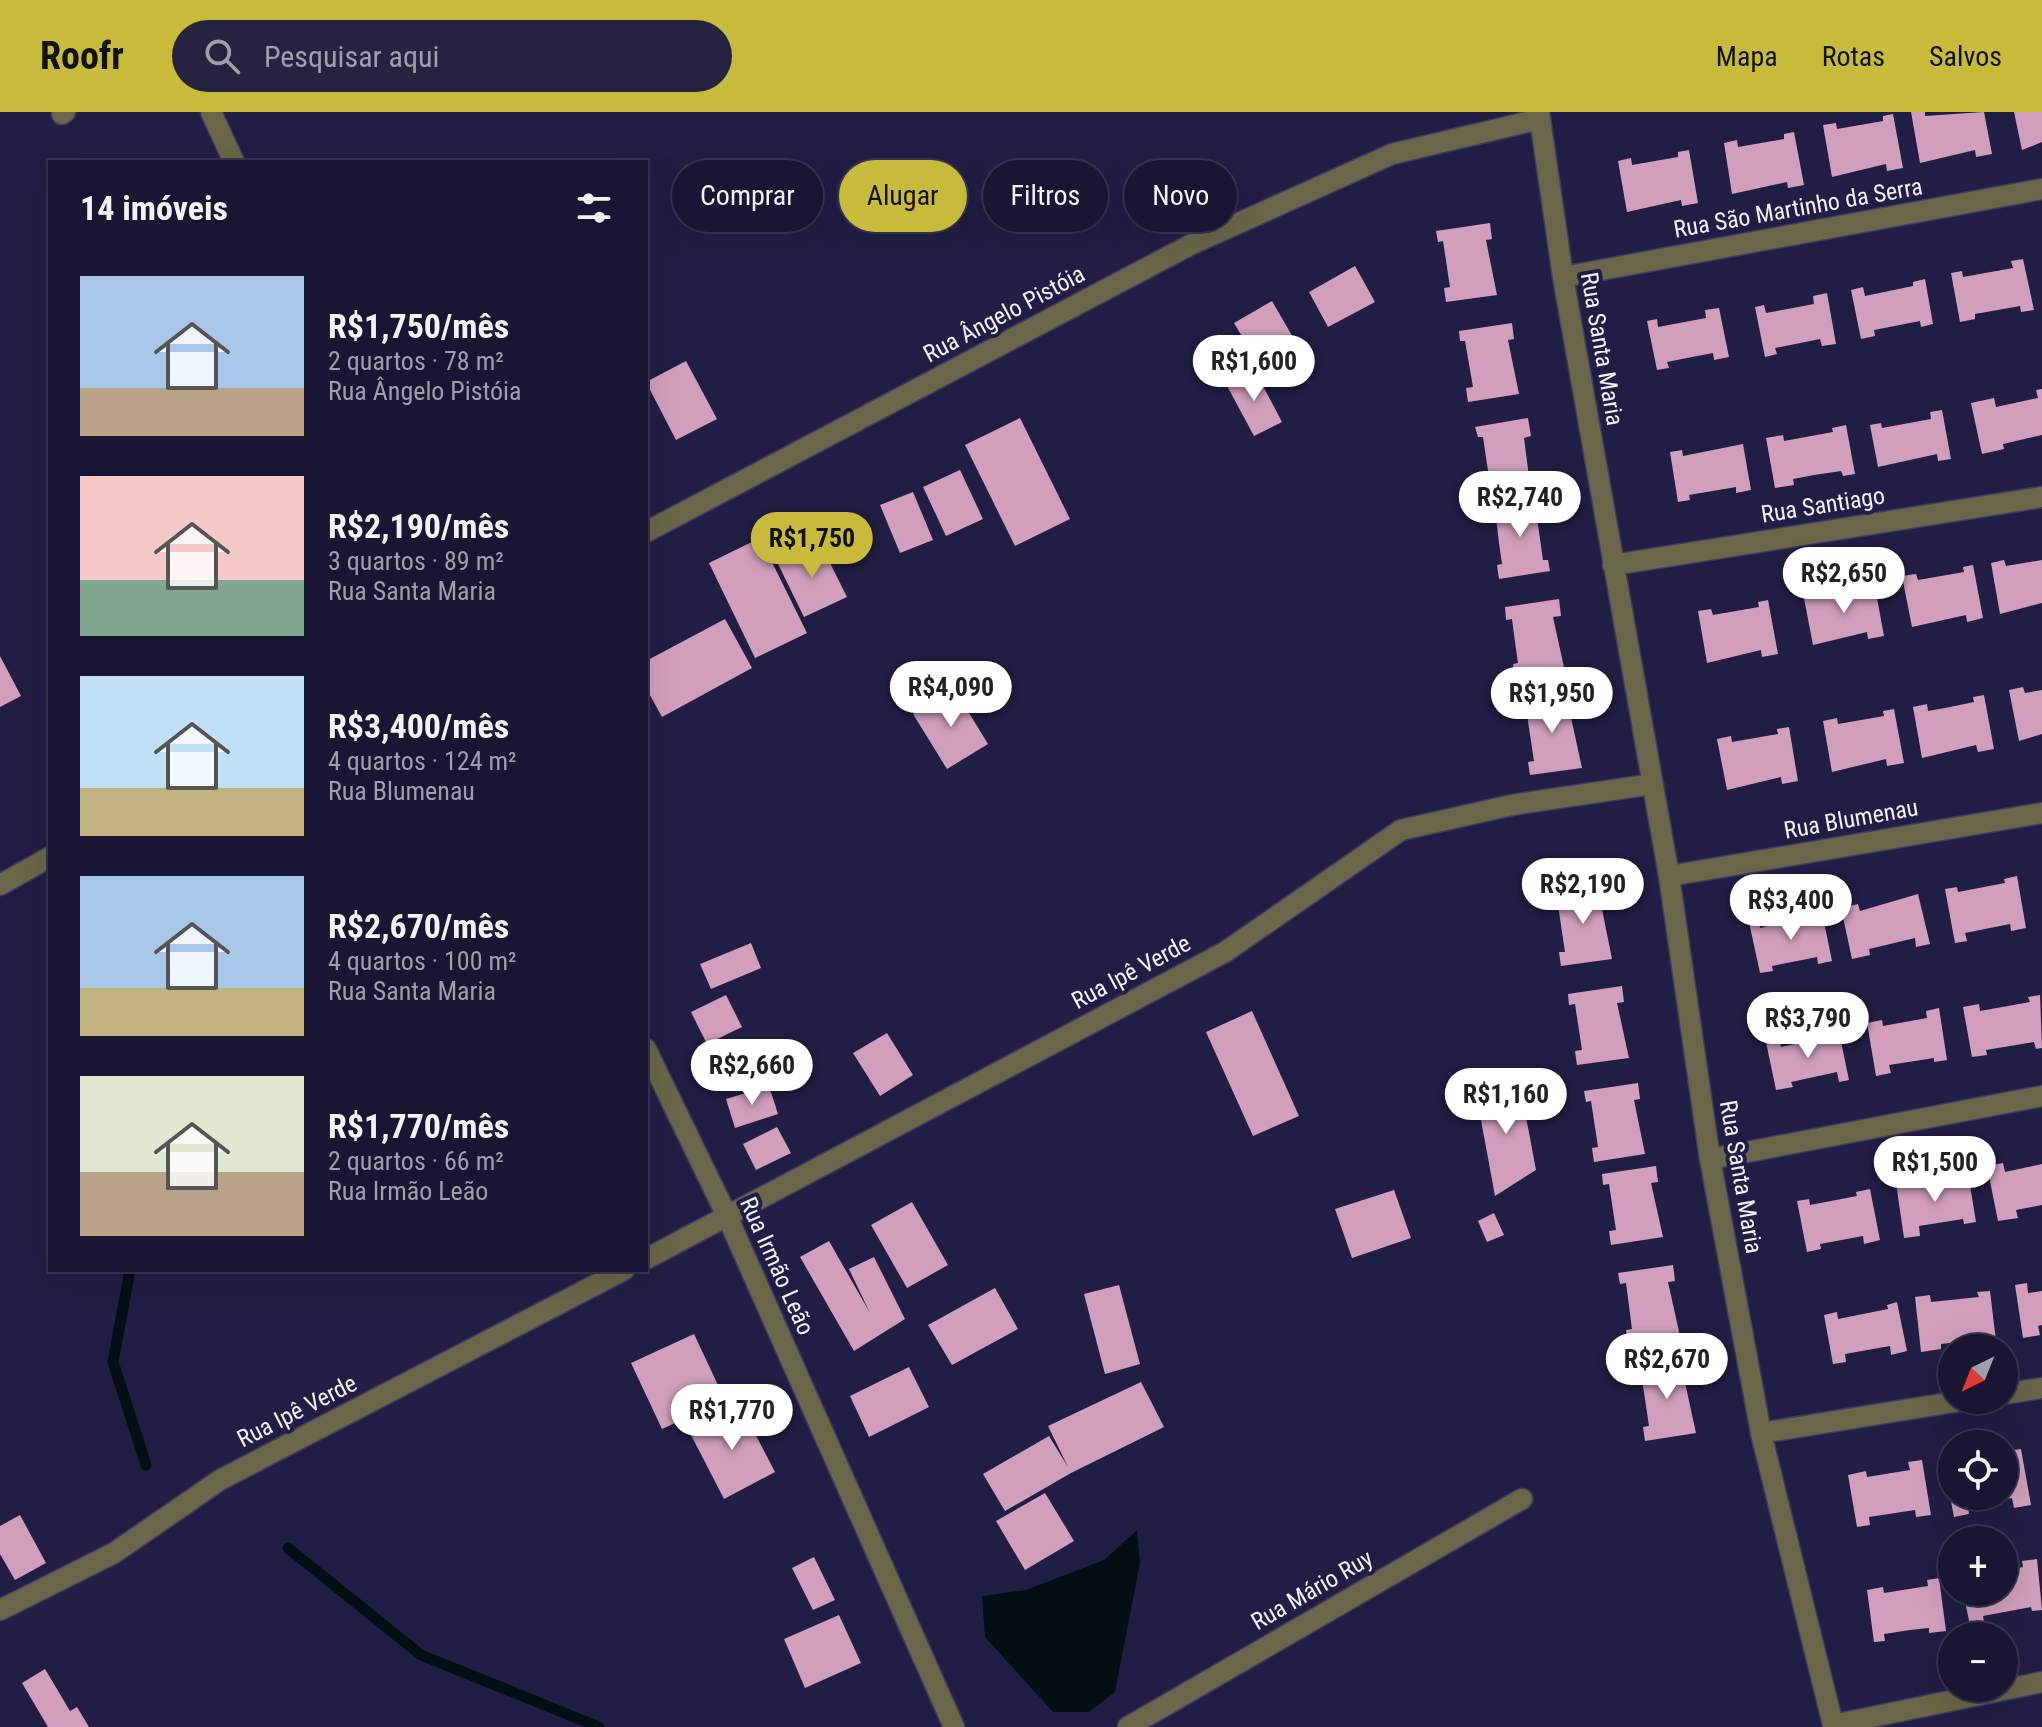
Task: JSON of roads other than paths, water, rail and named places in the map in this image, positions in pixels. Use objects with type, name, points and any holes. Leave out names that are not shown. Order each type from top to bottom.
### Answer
[{"type":"street","points":[[211,112],[233,160]]},
{"type":"street","name":"Rua Ângelo Pistóia","points":[[648,531],[1190,245],[1392,154],[1540,116]]},
{"type":"street","name":"Rua Santa Maria","points":[[1540,116],[1563,277],[1669,876],[1710,1159],[1761,1433],[1833,1725]]},
{"type":"street","name":"Rua São Martinho da Serra","points":[[1563,277],[2042,189]]},
{"type":"street","name":"Rua Santiago","points":[[1613,565],[2042,497]]},
{"type":"street","name":"Rua Ipê Verde","points":[[648,1258],[1225,952],[1401,830],[1512,805],[1653,784]]},
{"type":"street","name":"Rua Blumenau","points":[[1669,876],[2042,813]]},
{"type":"street","points":[[0,885],[48,858]]},
{"type":"street","name":"Rua Irmão Leão","points":[[648,1053],[727,1216],[954,1727]]},
{"type":"street","points":[[1710,1159],[2042,1096]]},
{"type":"street","name":"Rua Ipê Verde","points":[[0,1610],[114,1553],[220,1480],[620,1272]]},
{"type":"street","points":[[2018,1392],[2042,1388]]},
{"type":"street","points":[[1761,1433],[1938,1405]]},
{"type":"street","name":"Rua Mário Ruy","points":[[1128,1727],[1522,1499]]},
{"type":"street","points":[[1833,1725],[2042,1682]]},
{"type":"waterway","points":[[130,1272],[113,1362],[146,1465]]},
{"type":"waterway","points":[[288,1548],[421,1655],[599,1727]]}]
